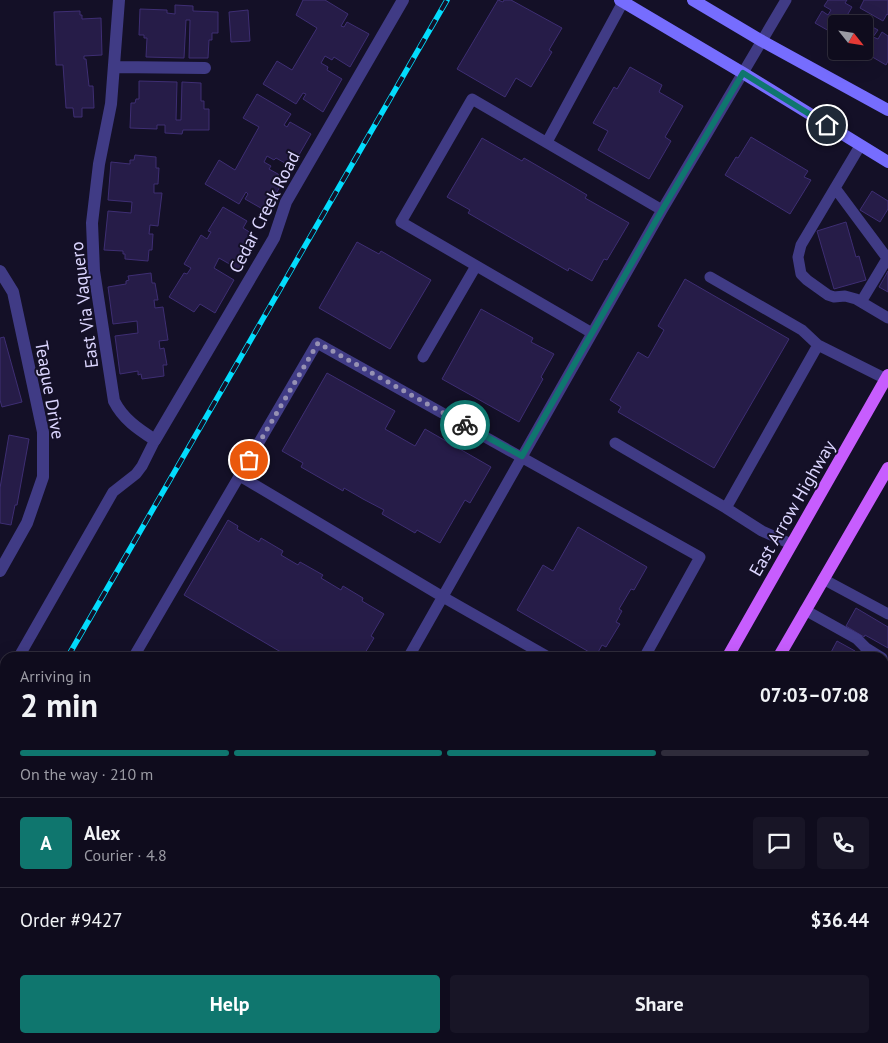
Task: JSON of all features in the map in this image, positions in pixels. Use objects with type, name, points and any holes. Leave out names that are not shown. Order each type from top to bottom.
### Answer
[{"type":"main road","name":"East Arrow Highway","points":[[729,652],[887,377]]},
{"type":"main road","points":[[782,652],[888,468]]},
{"type":"street","name":"East Via Vaquero","points":[[119,0],[112,104],[99,164],[93,213],[94,271],[114,401],[120,412],[133,425],[155,440]]},
{"type":"street","name":"Cedar Creek Road","points":[[155,440],[274,238],[286,202],[403,0]]},
{"type":"street","points":[[693,0],[762,41],[888,110]]},
{"type":"street","points":[[621,1],[888,162]]},
{"type":"street","points":[[115,67],[205,68]]},
{"type":"street","name":"Teague Drive","points":[[0,271],[13,292],[43,432],[43,476],[27,523],[0,571]]},
{"type":"lane","points":[[411,652],[662,210],[786,0]]},
{"type":"lane","points":[[547,142],[621,1]]},
{"type":"lane","points":[[592,333],[401,222],[472,99],[662,210]]},
{"type":"lane","points":[[860,146],[801,245],[798,257],[801,274],[828,295],[834,297],[845,296],[861,302],[888,318]]},
{"type":"lane","points":[[835,188],[887,258],[861,302]]},
{"type":"lane","points":[[423,357],[476,266]]},
{"type":"lane","points":[[710,277],[802,330],[818,345],[887,377]]},
{"type":"lane","points":[[137,652],[318,343],[700,557],[647,652]]},
{"type":"lane","points":[[726,508],[818,345]]},
{"type":"lane","points":[[22,652],[113,492],[139,470],[155,440]]},
{"type":"lane","points":[[615,443],[762,531],[791,544]]},
{"type":"lane","points":[[240,476],[539,652]]},
{"type":"lane","points":[[823,579],[886,609]]},
{"type":"lane","points":[[806,610],[857,639],[865,652]]},
{"type":"building","points":[[303,0],[325,0],[348,14],[341,26],[344,27],[347,22],[369,34],[350,67],[334,57],[332,60],[325,56],[321,63],[328,67],[327,70],[342,79],[323,112],[303,99],[306,94],[303,93],[296,104],[263,84],[277,61],[292,70],[317,28],[296,15]]},
{"type":"building","points":[[498,0],[503,2],[504,0],[511,0],[562,28],[549,50],[552,52],[531,87],[516,78],[505,97],[457,69]]},
{"type":"building","points":[[828,0],[847,0],[845,3],[852,7],[847,15],[828,15],[831,10],[824,6]]},
{"type":"building","points":[[864,0],[888,0],[888,15],[883,21],[860,8]]},
{"type":"building","points":[[175,5],[193,6],[193,11],[218,12],[218,33],[212,33],[212,40],[209,40],[208,58],[189,58],[190,20],[186,20],[184,58],[146,57],[147,38],[144,38],[144,35],[139,35],[140,9],[167,10],[167,13],[175,14]]},
{"type":"building","points":[[248,10],[250,41],[231,42],[229,12]]},
{"type":"building","points":[[80,11],[82,19],[101,18],[102,55],[84,56],[89,86],[93,86],[94,108],[82,108],[82,117],[74,117],[73,108],[66,108],[63,65],[56,65],[54,12]]},
{"type":"building","points":[[822,11],[828,15],[828,30],[815,23]]},
{"type":"building","points":[[873,27],[878,30],[873,37]]},
{"type":"building","points":[[882,32],[888,36],[888,61],[886,65],[873,57],[873,37],[878,39]]},
{"type":"building","points":[[630,67],[662,85],[659,92],[683,106],[665,137],[671,141],[649,179],[598,150],[608,131],[593,123],[614,87],[617,89]]},
{"type":"building","points":[[139,81],[177,82],[176,120],[181,120],[182,82],[201,83],[201,101],[204,101],[204,109],[209,109],[209,130],[183,130],[182,134],[165,133],[165,125],[157,125],[157,129],[130,128],[131,103],[135,103],[136,99],[139,99]]},
{"type":"building","points":[[257,94],[291,114],[284,125],[287,127],[290,122],[311,134],[292,167],[276,158],[274,160],[267,156],[264,162],[271,166],[269,169],[285,178],[266,211],[245,199],[248,194],[246,192],[239,204],[205,184],[219,160],[235,170],[259,127],[243,118]]},
{"type":"building","points":[[751,137],[808,171],[804,177],[811,180],[790,214],[725,175]]},
{"type":"building","points":[[482,138],[522,161],[524,158],[587,195],[585,198],[629,223],[607,260],[604,259],[592,281],[569,268],[568,271],[468,213],[470,210],[447,197]]},
{"type":"building","points":[[135,155],[156,157],[156,168],[159,168],[158,184],[154,184],[154,193],[162,193],[158,226],[150,225],[149,234],[153,234],[152,250],[149,250],[148,261],[125,259],[123,251],[104,250],[108,211],[131,213],[132,202],[108,200],[111,162],[130,164],[130,160],[134,160]]},
{"type":"building","points":[[872,191],[888,201],[888,209],[880,222],[860,210]]},
{"type":"building","points":[[223,207],[247,221],[243,228],[259,238],[240,270],[219,258],[214,268],[234,280],[215,313],[200,304],[194,312],[169,297],[184,273],[187,274],[191,268],[184,264],[201,235],[207,239],[211,232],[208,231]]},
{"type":"building","points":[[846,222],[856,257],[859,256],[866,280],[834,289],[817,231]]},
{"type":"building","points":[[357,242],[379,254],[381,251],[431,280],[390,349],[319,308]]},
{"type":"building","points":[[888,271],[888,292],[879,287]]},
{"type":"building","points":[[151,273],[152,283],[155,283],[158,300],[154,300],[155,308],[163,307],[168,340],[159,341],[160,349],[164,348],[167,365],[163,365],[164,376],[142,379],[141,374],[138,375],[138,371],[120,374],[115,336],[138,333],[137,321],[113,324],[108,287],[126,284],[126,281],[129,280],[128,276]]},
{"type":"building","points":[[685,279],[789,339],[714,468],[618,412],[621,407],[610,400],[638,352],[648,358],[664,330],[658,326]]},
{"type":"building","points":[[481,309],[533,338],[531,342],[554,354],[541,377],[543,379],[519,422],[442,379]]},
{"type":"building","points":[[4,337],[22,402],[2,407],[0,400],[0,338]]},
{"type":"building","points":[[327,373],[395,411],[385,429],[415,446],[425,429],[491,467],[470,503],[465,500],[440,543],[417,530],[415,533],[382,514],[384,510],[344,488],[343,491],[301,467],[303,463],[282,451]]},
{"type":"building","points":[[9,435],[29,439],[17,505],[15,505],[11,525],[0,523],[0,488]]},
{"type":"building","points":[[228,520],[238,526],[237,529],[259,542],[261,538],[283,551],[281,555],[298,565],[300,562],[323,575],[321,578],[341,590],[343,586],[363,598],[362,601],[384,614],[371,636],[374,638],[366,652],[281,652],[184,595]]},
{"type":"building","points":[[578,527],[647,567],[634,590],[631,589],[619,609],[622,611],[616,622],[620,624],[606,647],[602,645],[598,652],[589,652],[517,610],[543,565],[553,571]]},
{"type":"building","points":[[856,608],[888,627],[888,648],[846,626]]},
{"type":"building","points":[[837,641],[855,651],[855,652],[831,652]]},
{"type":"railway","points":[[70,652],[447,0]]},
{"type":"way so far","points":[[249,460],[318,343],[465,425]]},
{"type":"route","points":[[465,425],[522,456],[662,210],[743,73],[827,125]]}]
